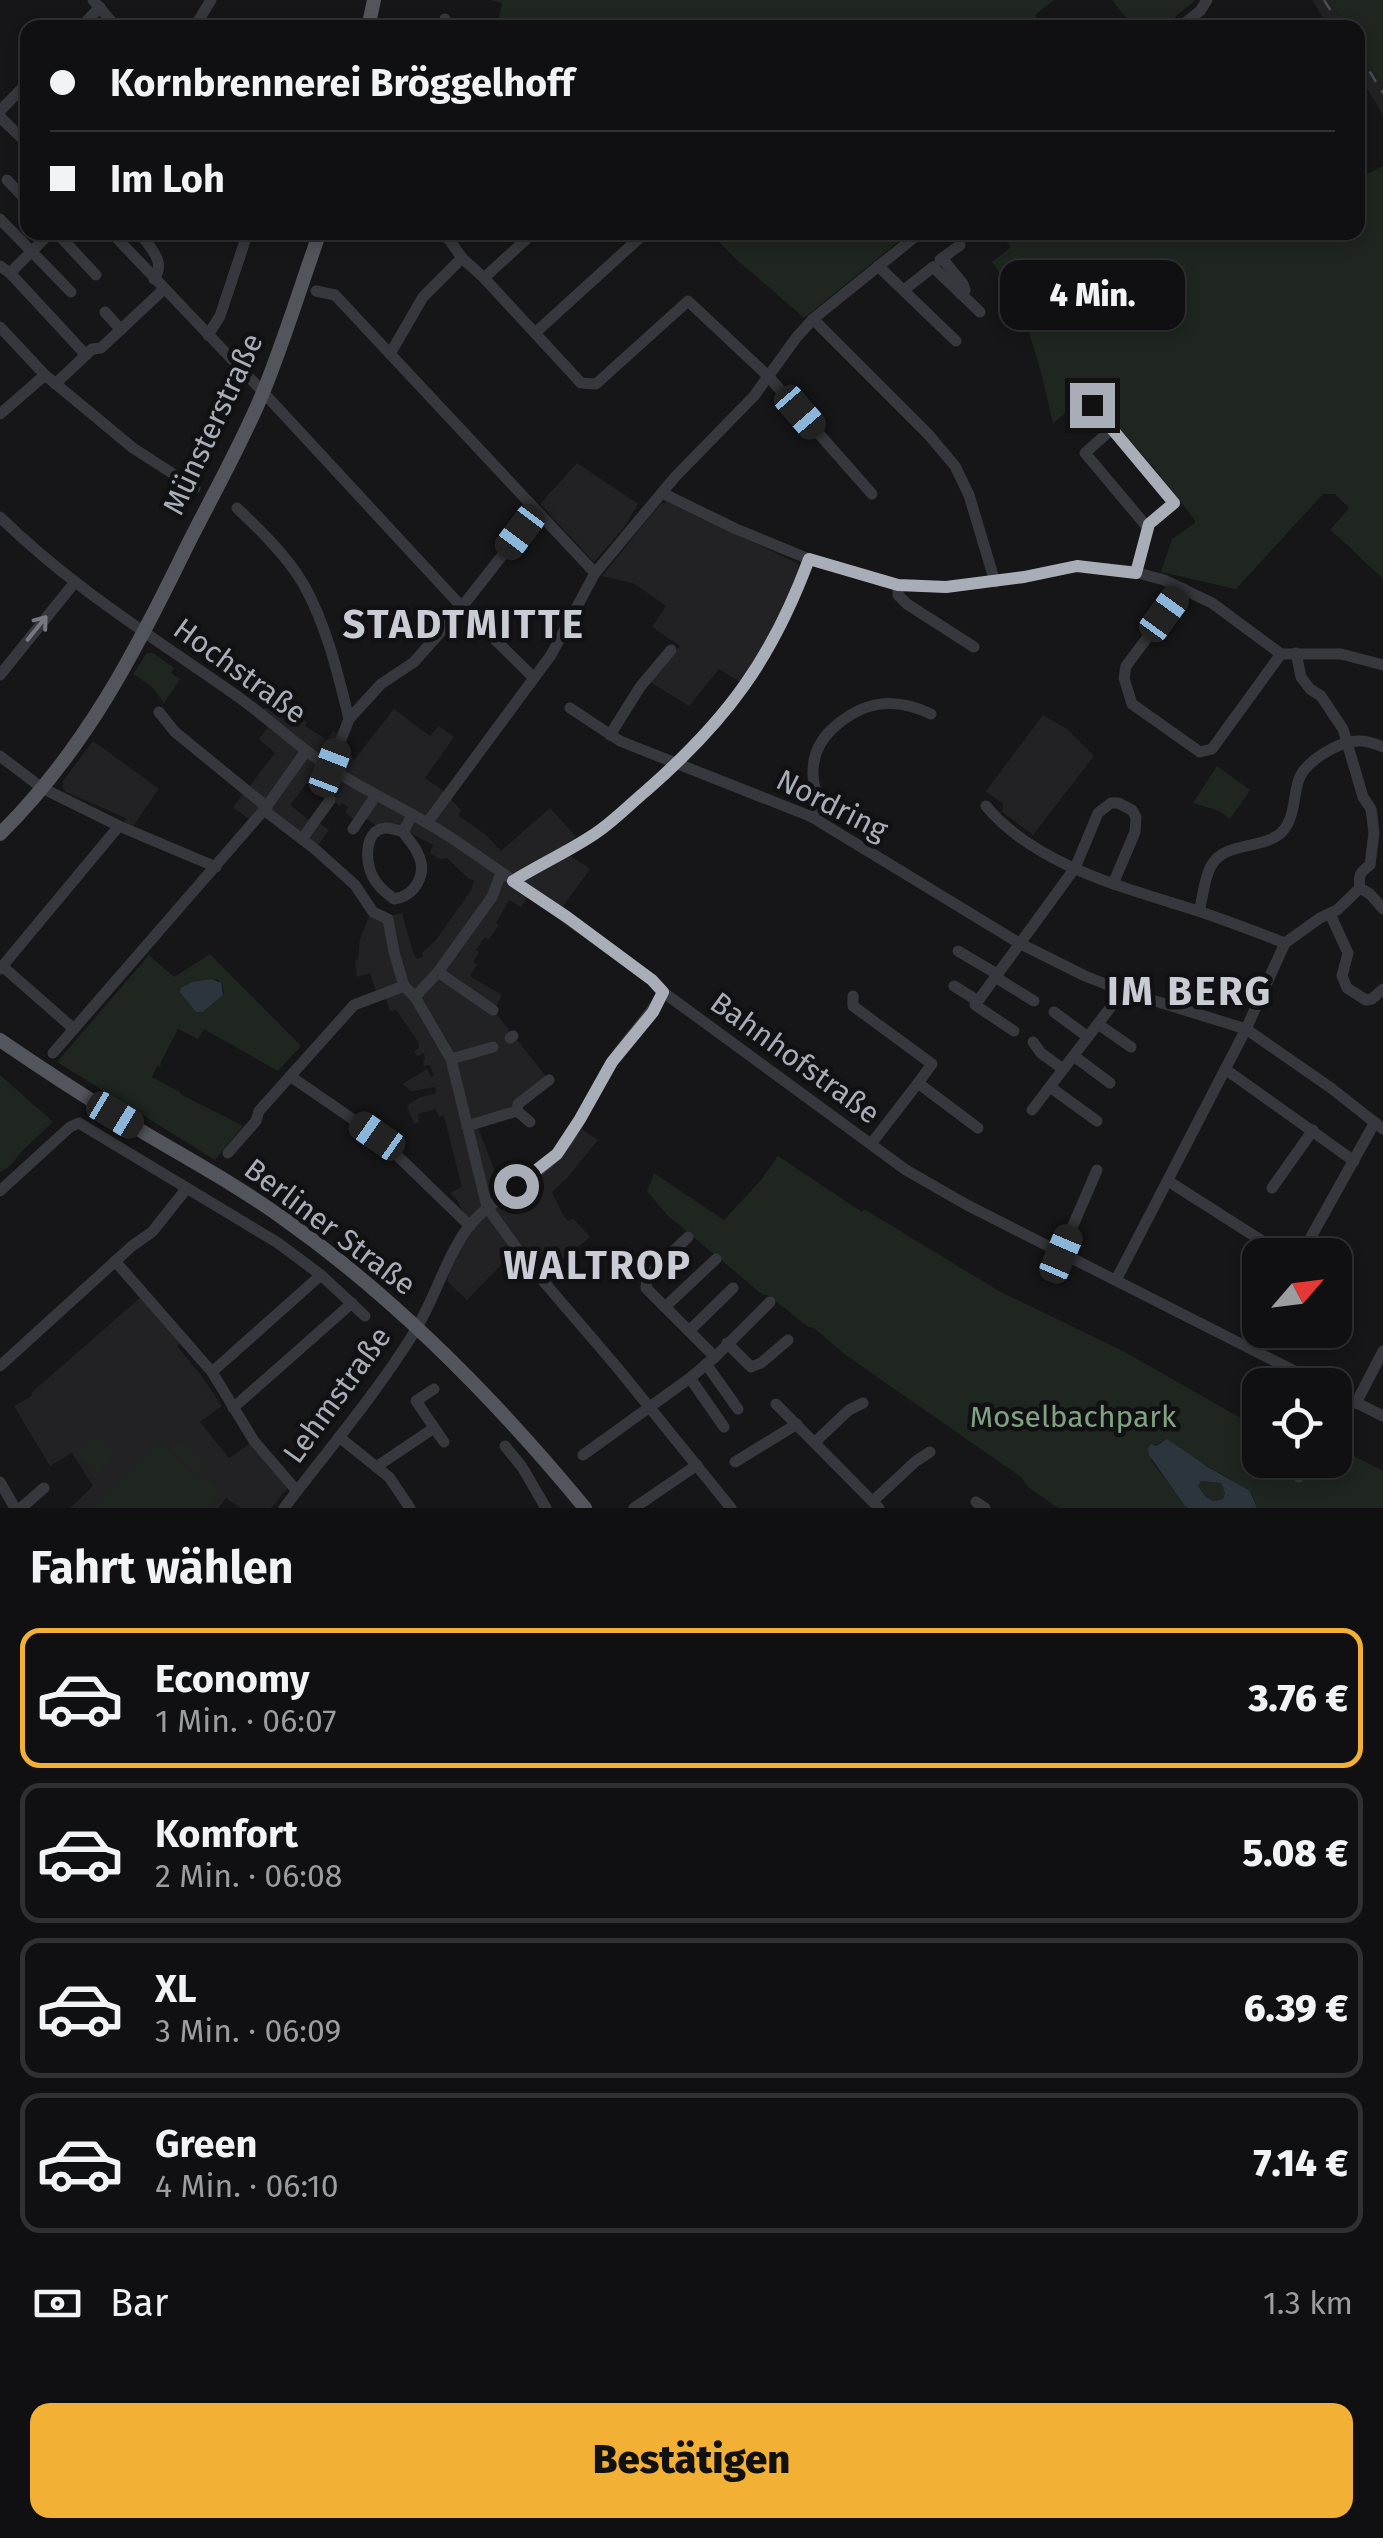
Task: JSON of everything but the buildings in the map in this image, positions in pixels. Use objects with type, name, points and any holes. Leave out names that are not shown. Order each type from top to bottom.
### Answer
[{"type":"main road","name":"Münsterstraße","points":[[0,834],[42,788],[108,698],[144,633],[263,392],[317,240]]},
{"type":"main road","name":"Berliner Straße","points":[[0,1040],[282,1217],[329,1252],[417,1328],[518,1431],[585,1508]]},
{"type":"street","points":[[1189,20],[1207,0]]},
{"type":"street","points":[[20,91],[0,114],[20,135]]},
{"type":"street","points":[[7,180],[20,194]]},
{"type":"street","points":[[0,218],[20,238]]},
{"type":"street","points":[[22,240],[71,292]]},
{"type":"street","points":[[46,240],[5,270],[86,354]]},
{"type":"street","points":[[62,240],[96,274]]},
{"type":"street","points":[[118,240],[461,606],[534,678]]},
{"type":"street","points":[[144,240],[160,264],[154,279]]},
{"type":"street","points":[[208,335],[220,316],[245,240]]},
{"type":"street","points":[[452,240],[462,258],[581,384],[596,384],[688,301],[768,376],[872,494]]},
{"type":"street","points":[[484,278],[525,240]]},
{"type":"street","points":[[535,334],[637,240]]},
{"type":"street","points":[[427,823],[552,654],[595,573],[662,493],[754,396],[813,319],[911,240]]},
{"type":"street","points":[[904,290],[960,245]]},
{"type":"street","points":[[390,354],[423,297],[462,258]]},
{"type":"street","points":[[937,262],[980,312]]},
{"type":"street","points":[[878,266],[956,341]]},
{"type":"street","points":[[0,414],[92,349],[101,348],[164,289]]},
{"type":"street","points":[[316,291],[336,296],[595,573]]},
{"type":"street","points":[[105,312],[120,330]]},
{"type":"street","points":[[813,319],[955,466],[970,495],[995,582]]},
{"type":"street","points":[[0,327],[50,380],[132,448],[195,488]]},
{"type":"street","points":[[1092,405],[1174,503],[1149,524],[1136,573]]},
{"type":"street","points":[[250,418],[283,415]]},
{"type":"street","points":[[1112,429],[1085,452],[1148,528]]},
{"type":"street","points":[[662,493],[809,559],[898,585],[946,587],[995,582],[1077,566],[1136,573],[1164,580],[1212,603],[1281,654],[1340,654],[1383,665]]},
{"type":"street","points":[[237,508],[268,538],[304,585],[333,652],[349,719]]},
{"type":"street","points":[[330,768],[349,719],[381,684],[414,662],[537,511]]},
{"type":"street","name":"Hochstraße","points":[[0,516],[75,582],[240,698],[306,751],[427,823],[513,881]]},
{"type":"street","points":[[513,881],[596,834],[676,764],[719,720],[750,680],[794,600],[809,559]]},
{"type":"street","points":[[0,675],[75,582]]},
{"type":"street","points":[[898,585],[898,595],[906,604],[974,647]]},
{"type":"street","points":[[1184,588],[1126,666],[1124,678],[1132,704],[1200,752],[1212,748],[1281,654]]},
{"type":"street","points":[[610,736],[640,687],[671,650]]},
{"type":"street","points":[[1296,653],[1301,677],[1321,696],[1343,729],[1363,796],[1371,809],[1379,833],[1370,865],[1358,877],[1360,888],[1383,909]]},
{"type":"street","points":[[812,816],[819,801],[812,771],[820,741],[842,720],[862,707],[881,704],[912,705],[931,714]]},
{"type":"street","name":"Nordring","points":[[570,708],[620,742],[812,816],[1019,942],[1085,976],[1123,992],[1246,1028],[1379,1126]]},
{"type":"street","points":[[159,712],[175,732],[358,889],[374,912],[388,919],[404,986],[415,997],[451,1059],[487,1207],[526,1262],[731,1508]]},
{"type":"street","points":[[1199,911],[1211,866],[1222,855],[1265,842],[1284,830],[1292,813],[1298,780],[1310,761],[1358,740],[1383,746]]},
{"type":"street","points":[[53,1053],[266,808],[306,751]]},
{"type":"street","points":[[0,756],[42,788],[216,867]]},
{"type":"street","points":[[353,829],[376,795]]},
{"type":"street","points":[[302,838],[330,800]]},
{"type":"street","points":[[1014,1031],[975,1005],[1075,868],[1098,814],[1111,803],[1127,806],[1136,816],[1135,832],[1112,884]]},
{"type":"street","points":[[986,806],[1001,824],[1075,868],[1285,943]]},
{"type":"street","points":[[403,832],[412,815]]},
{"type":"street","points":[[74,1029],[1,968],[119,826]]},
{"type":"street","points":[[379,830],[403,832],[421,858],[419,884],[414,892],[394,899],[370,873],[367,850],[379,830]]},
{"type":"street","points":[[358,889],[370,873]]},
{"type":"street","points":[[415,997],[492,897],[500,874]]},
{"type":"street","name":"Bahnhofstraße","points":[[513,881],[906,1170],[967,1206],[1289,1368]]},
{"type":"street","points":[[1116,1280],[1246,1028],[1285,943],[1338,910],[1360,888]]},
{"type":"street","points":[[1330,914],[1348,953],[1342,976],[1347,988],[1366,1000],[1383,990]]},
{"type":"street","points":[[958,951],[1034,1001]]},
{"type":"street","points":[[438,972],[494,1010]]},
{"type":"street","points":[[228,1153],[354,1005],[404,986]]},
{"type":"street","points":[[954,986],[978,1002]]},
{"type":"street","name":"Lehmstraße","points":[[284,1508],[417,1328],[470,1226],[487,1207],[557,1154],[612,1062],[653,1012],[663,992]]},
{"type":"street","points":[[1032,1110],[1123,992]]},
{"type":"street","points":[[853,996],[853,1006],[932,1064],[871,1144]]},
{"type":"street","points":[[1054,1012],[1088,1037]]},
{"type":"street","points":[[1098,1024],[1131,1046]]},
{"type":"street","points":[[1033,1042],[1064,1070]]},
{"type":"street","points":[[451,1059],[493,1048]]},
{"type":"street","points":[[1074,1056],[1110,1083]]},
{"type":"street","points":[[1225,1068],[1354,1161]]},
{"type":"street","points":[[290,1076],[377,1136],[470,1226]]},
{"type":"street","points":[[517,1110],[518,1104],[549,1080]]},
{"type":"street","points":[[918,1083],[978,1128]]},
{"type":"street","points":[[1050,1087],[1097,1121]]},
{"type":"street","points":[[467,1126],[517,1110]]},
{"type":"street","points":[[517,1110],[530,1122]]},
{"type":"street","points":[[0,1190],[78,1123],[278,1243],[366,1316]]},
{"type":"street","points":[[1310,1238],[1379,1126]]},
{"type":"street","points":[[1272,1188],[1313,1130]]},
{"type":"street","points":[[1061,1254],[1097,1170]]},
{"type":"street","points":[[1168,1180],[1258,1238]]},
{"type":"street","points":[[0,1366],[114,1261],[152,1232],[186,1188]]},
{"type":"street","points":[[688,1237],[647,1277],[646,1288],[689,1331],[738,1408]]},
{"type":"street","points":[[665,1307],[716,1259]]},
{"type":"street","points":[[114,1261],[212,1372],[254,1440],[297,1491]]},
{"type":"street","points":[[212,1372],[321,1275]]},
{"type":"street","points":[[689,1331],[733,1288]]},
{"type":"street","points":[[583,1455],[690,1378],[770,1302]]},
{"type":"street","points":[[233,1408],[352,1303]]},
{"type":"street","points":[[728,1344],[750,1367],[761,1363],[788,1340]]},
{"type":"street","points":[[1356,1403],[1383,1352]]},
{"type":"street","points":[[690,1378],[724,1427]]},
{"type":"street","points":[[434,1388],[412,1404],[444,1442]]},
{"type":"street","points":[[1352,1402],[1383,1416]]},
{"type":"street","points":[[815,1442],[849,1410],[863,1403]]},
{"type":"street","points":[[776,1404],[876,1504],[916,1460],[930,1452]]},
{"type":"street","points":[[736,1462],[797,1424]]},
{"type":"street","points":[[376,1467],[434,1428]]},
{"type":"street","points":[[339,1437],[389,1478],[410,1508]]},
{"type":"street","points":[[504,1446],[522,1467],[546,1508]]},
{"type":"street","points":[[634,1508],[697,1465]]},
{"type":"street","points":[[0,1482],[18,1508],[44,1488]]},
{"type":"shaded area","points":[[1312,0],[1329,0],[1342,20],[1325,20]]},
{"type":"shaded area","points":[[1365,55],[1383,85],[1383,115],[1365,85]]},
{"type":"shaded area","points":[[577,463],[638,504],[594,562],[540,504]]},
{"type":"shaded area","points":[[667,502],[799,564],[781,614],[742,683],[719,669],[689,706],[650,682],[680,646],[652,627],[666,606],[635,584],[602,576],[660,504]]},
{"type":"shaded area","points":[[269,702],[307,722],[305,726],[326,739],[333,731],[338,735],[333,744],[354,760],[394,709],[430,736],[439,726],[454,737],[425,778],[461,810],[458,815],[501,851],[550,808],[576,837],[564,845],[569,855],[590,869],[564,905],[553,916],[528,897],[521,907],[509,900],[496,923],[499,925],[476,950],[479,952],[473,962],[477,965],[470,976],[502,995],[494,1011],[549,1080],[518,1104],[476,1123],[504,1194],[561,1157],[582,1129],[598,1140],[552,1192],[568,1221],[573,1218],[590,1237],[535,1282],[512,1254],[467,1300],[447,1281],[459,1241],[470,1226],[450,1193],[462,1187],[444,1116],[439,1117],[436,1109],[418,1114],[419,1122],[414,1124],[407,1106],[436,1093],[435,1087],[411,1091],[402,1084],[427,1069],[434,1076],[430,1065],[424,1066],[424,1053],[417,1056],[414,1052],[419,1043],[396,1010],[390,1011],[382,989],[376,991],[370,973],[357,977],[355,960],[369,916],[382,918],[402,913],[417,959],[436,940],[474,880],[447,858],[430,853],[433,845],[409,832],[375,825],[365,818],[354,820],[345,812],[348,807],[328,797],[325,800],[307,783],[290,805],[329,830],[318,845],[268,809],[255,824],[233,807],[275,753],[259,739],[269,726],[263,710]]},
{"type":"shaded area","points":[[1043,715],[1067,729],[1094,756],[1033,835],[1002,812],[1003,804],[986,791]]},
{"type":"shaded area","points":[[93,741],[159,789],[133,826],[124,822],[126,818],[63,788],[63,781]]},
{"type":"shaded area","points":[[212,979],[221,983],[223,995],[203,1012],[196,1012],[181,988]]},
{"type":"shaded area","points":[[141,1297],[181,1341],[177,1346],[222,1406],[200,1422],[229,1458],[249,1444],[288,1488],[271,1508],[241,1508],[226,1498],[218,1508],[70,1508],[93,1486],[72,1453],[50,1466],[14,1406],[32,1396]]},
{"type":"shaded area","points":[[1167,1439],[1250,1491],[1257,1508],[1188,1508],[1149,1455],[1151,1444],[1156,1446]],"holes":[[[1201,1481],[1221,1483],[1223,1499],[1213,1501],[1198,1486]]]},
{"type":"green space","points":[[490,0],[1054,0],[1035,15],[1039,20],[499,20],[502,3]]},
{"type":"green space","points":[[1112,0],[1195,0],[1171,20],[1128,20]]},
{"type":"green space","points":[[1329,0],[1383,0],[1383,85],[1365,55],[1365,20],[1342,20]]},
{"type":"green space","points":[[1383,166],[1383,578],[1330,530],[1349,508],[1335,494],[1323,494],[1236,589],[1161,572],[1172,539],[1195,520],[1089,394],[1053,423],[1024,319],[992,262],[1011,247],[1005,240],[1365,240],[1365,175]]},
{"type":"green space","points":[[717,240],[900,240],[804,318]]},
{"type":"green space","points":[[147,653],[174,668],[171,673],[180,679],[164,703],[152,687],[133,674]]},
{"type":"green space","points":[[1217,766],[1250,790],[1230,819],[1193,803]]},
{"type":"green space","points":[[210,954],[301,1046],[278,1071],[204,1029],[198,1039],[178,1029],[161,1067],[157,1066],[152,1077],[243,1126],[215,1160],[57,1062],[149,955],[174,977]],"holes":[[[218,980],[223,995],[203,1012],[185,985]]]},
{"type":"green space","points":[[0,1075],[53,1122],[0,1172]]},
{"type":"green space","name":"Moselbachpark","points":[[778,1156],[862,1212],[864,1209],[999,1291],[1123,1351],[1242,1419],[1242,1478],[1352,1478],[1354,1456],[1383,1471],[1383,1508],[1257,1508],[1252,1494],[1163,1441],[1154,1446],[1151,1460],[1187,1508],[1058,1508],[1028,1487],[1021,1477],[763,1295],[667,1215],[647,1191],[654,1173],[724,1220]]},
{"type":"green space","points":[[96,1434],[116,1455],[96,1474],[78,1452]]},
{"type":"green space","points":[[180,1441],[206,1466],[198,1474],[172,1449]]},
{"type":"green space","points":[[160,1442],[201,1483],[207,1479],[219,1490],[207,1508],[93,1508]]},
{"type":"green space","points":[[1200,1481],[1221,1483],[1223,1499],[1213,1501],[1206,1497],[1198,1486]]},
{"type":"railway","points":[[1324,0],[1337,20]]},
{"type":"railway","points":[[1365,64],[1383,93]]},
{"type":"district","name":"STADTMITTE","points":[[464,625]]},
{"type":"district","name":"IM BERG","points":[[1190,992]]},
{"type":"district","name":"WALTROP","points":[[598,1266]]},
{"type":"route","points":[[516,1186],[557,1154],[612,1062],[653,1012],[663,992],[567,917],[513,881],[596,834],[676,764],[719,720],[770,646],[794,600],[809,559],[898,585],[946,587],[995,582],[1077,566],[1136,573],[1149,524],[1174,503],[1092,405]]}]
